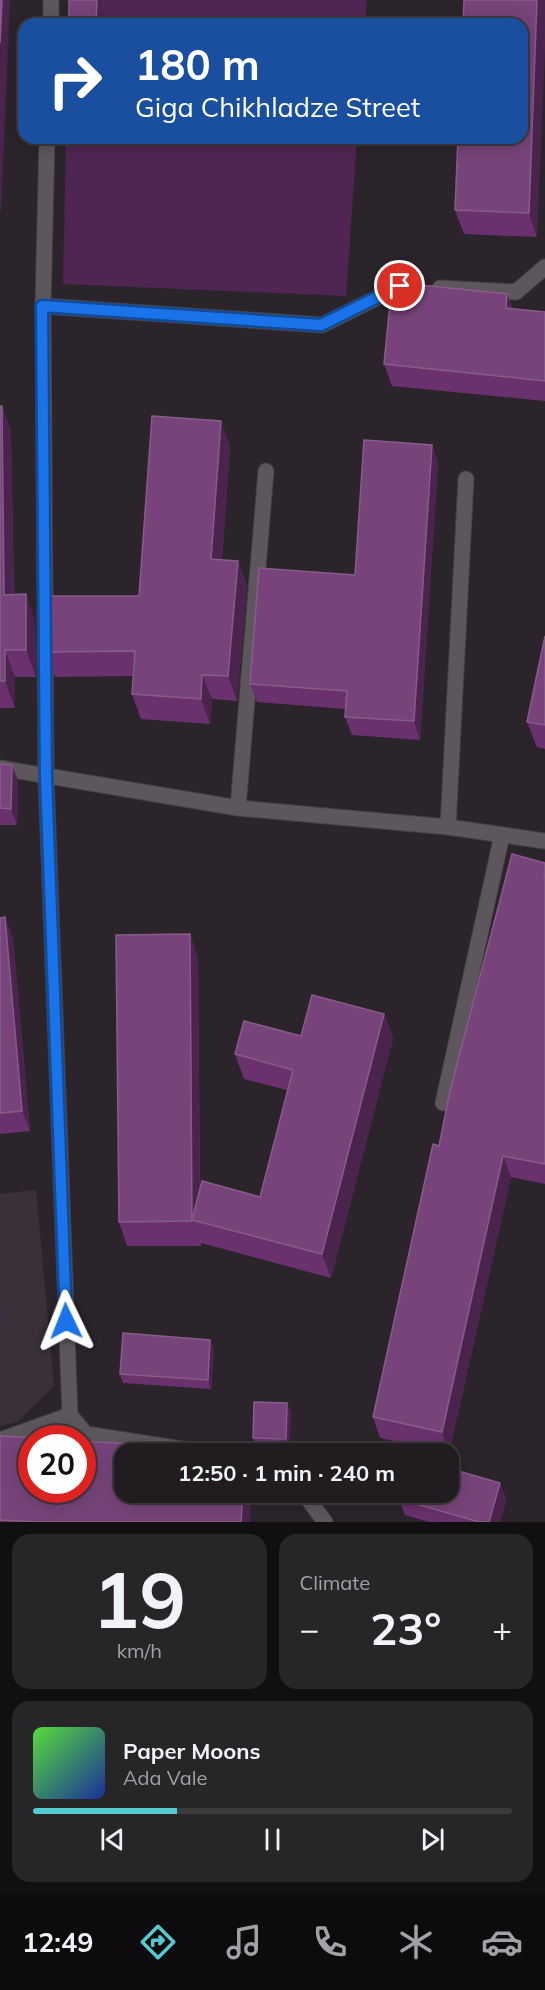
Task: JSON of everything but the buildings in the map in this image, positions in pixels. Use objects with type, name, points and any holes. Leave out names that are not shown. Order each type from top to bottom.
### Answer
[{"type":"lane","points":[[51,0],[51,18]]},
{"type":"lane","points":[[47,144],[42,306],[46,777],[70,1415],[86,1434],[144,1443]]},
{"type":"lane","points":[[42,306],[321,325],[400,286],[516,292],[545,267]]},
{"type":"lane","points":[[238,808],[266,471]]},
{"type":"lane","points":[[448,827],[466,479]]},
{"type":"lane","points":[[0,768],[238,808],[448,827],[545,841]]},
{"type":"lane","points":[[443,1103],[502,835]]},
{"type":"lane","points":[[0,1440],[70,1415]]},
{"type":"lane","points":[[311,1503],[325,1522]]},
{"type":"shaded area","points":[[69,0],[367,0],[366,18],[68,18]]},
{"type":"shaded area","points":[[66,144],[357,144],[346,296],[63,284]]},
{"type":"shaded area","points":[[36,1190],[54,1386],[17,1422],[0,1426],[0,1194]]},
{"type":"route","points":[[66,1321],[46,777],[42,306],[321,325],[400,286]]}]
